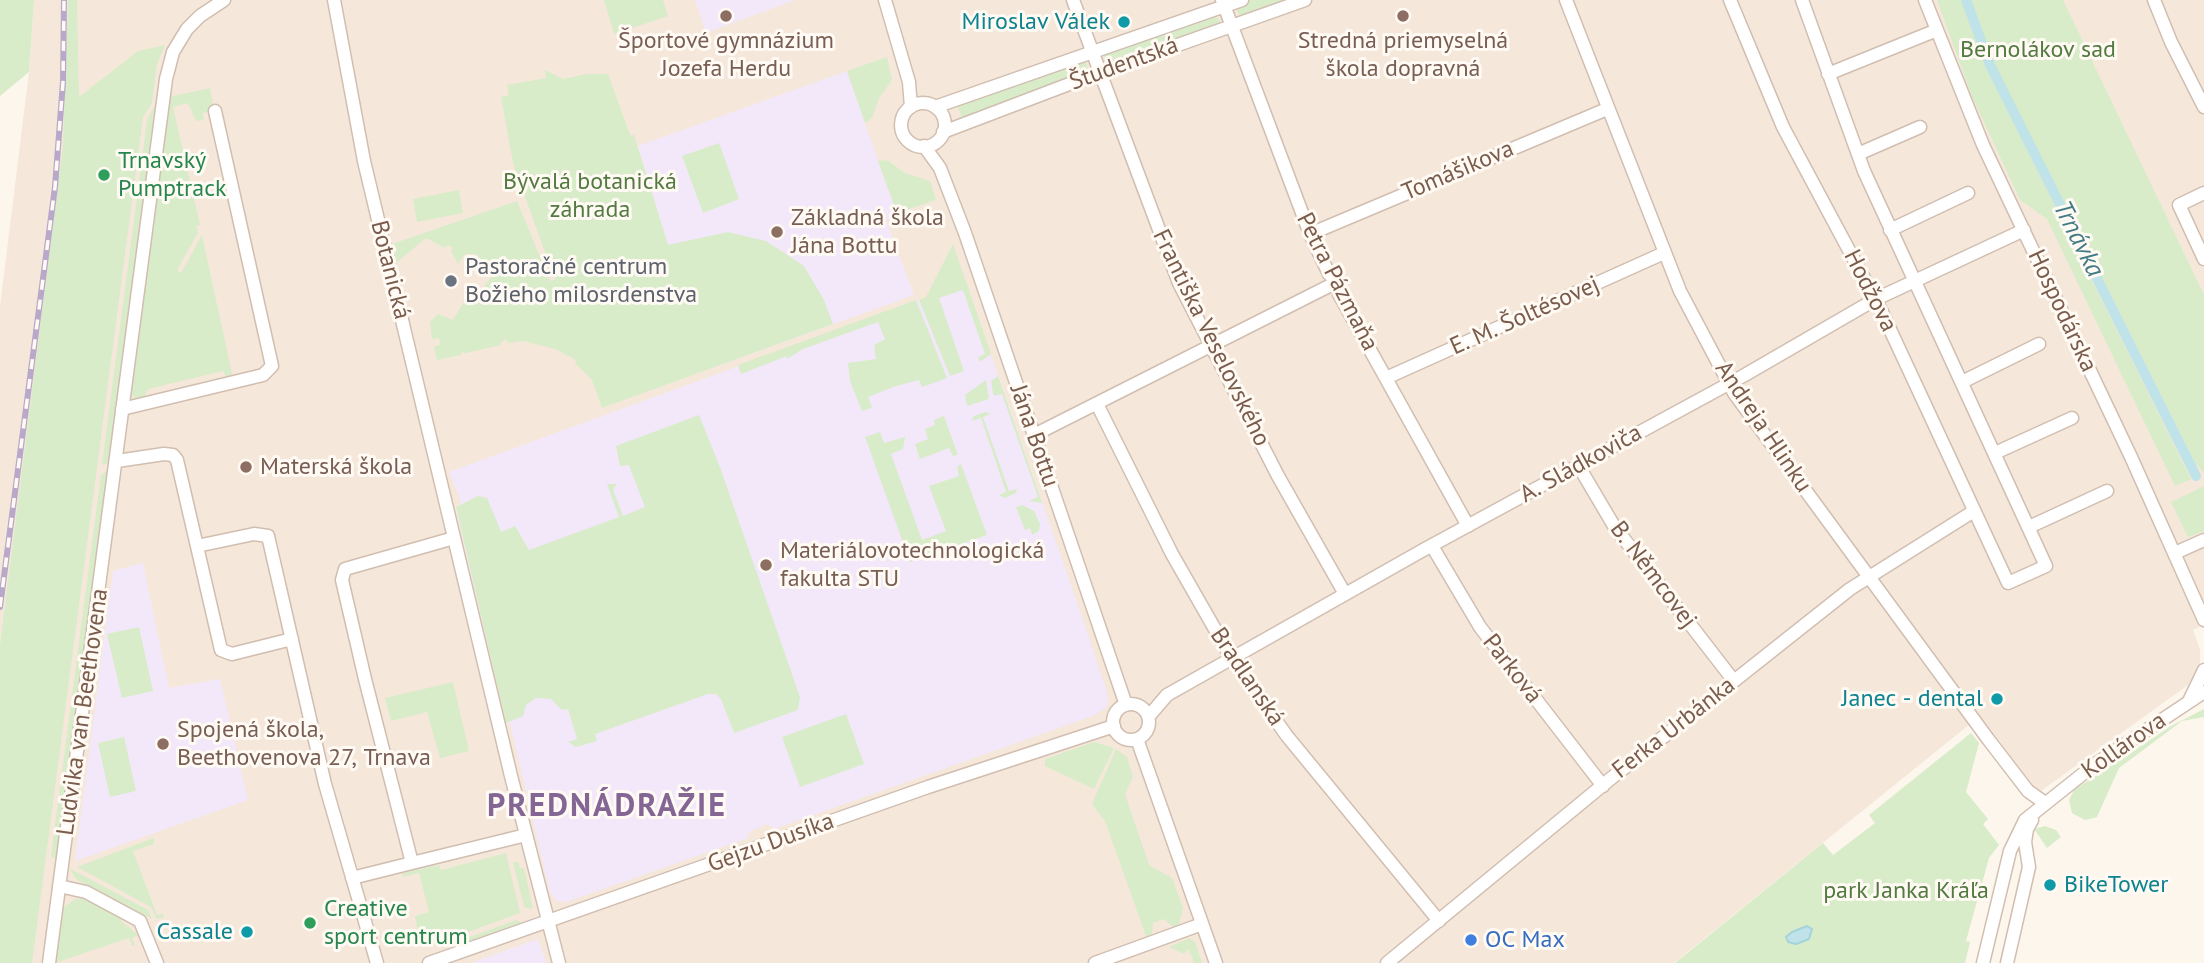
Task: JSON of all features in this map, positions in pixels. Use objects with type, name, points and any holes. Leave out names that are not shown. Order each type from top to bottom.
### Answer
[{"type":"street","points":[[198,0],[200,16]]},
{"type":"street","name":"Ludvika van Beethovena","points":[[49,963],[166,79],[180,40],[200,16],[224,0]]},
{"type":"street","name":"Botanická","points":[[334,0],[364,161],[559,963]]},
{"type":"street","name":"Jána Bottu","points":[[885,0],[909,82],[911,107],[902,120],[903,134],[913,144],[924,146],[940,168],[1126,705]]},
{"type":"street","name":"Františka Veselovského","points":[[1073,0],[1179,283],[1345,594]]},
{"type":"street","name":"Študentská","points":[[930,105],[1093,52],[1223,3],[1242,0]]},
{"type":"street","name":"Študentská","points":[[940,136],[1100,72],[1305,0]]},
{"type":"street","name":"Andreja Hlinku","points":[[1566,0],[1664,253],[1729,384],[2028,791],[2045,803]]},
{"type":"street","name":"Hodžova","points":[[1730,0],[1783,127],[1875,299],[2008,583],[2046,566],[2029,527]]},
{"type":"street","points":[[1802,0],[1858,154],[1890,230],[2029,527],[2107,491]]},
{"type":"street","name":"Hospodárska","points":[[1925,0],[1970,115],[2204,620]]},
{"type":"street","points":[[2154,0],[2168,36],[2204,107]]},
{"type":"street","name":"Petra Pázmaňa","points":[[1223,3],[1310,234],[1329,274],[1337,282],[1339,294],[1468,526]]},
{"type":"street","points":[[1828,74],[1937,30]]},
{"type":"street","name":"Jána Bottu","points":[[909,82],[943,117],[940,168]]},
{"type":"street","points":[[911,107],[930,105]]},
{"type":"street","name":"Tomášikova","points":[[1310,234],[1607,109]]},
{"type":"street","points":[[122,408],[263,375],[272,366],[215,111]]},
{"type":"street","points":[[1858,154],[1920,127]]},
{"type":"street","points":[[924,146],[940,136]]},
{"type":"street","points":[[1890,230],[1968,193]]},
{"type":"street","points":[[2204,193],[2179,205],[2204,259]]},
{"type":"street","name":"A. Sládkoviča","points":[[1149,716],[1167,695],[1432,545],[1729,384],[1875,299],[2024,230]]},
{"type":"street","name":"E. M. Šoltésovej","points":[[1386,378],[1664,253]]},
{"type":"street","points":[[1034,435],[1337,282]]},
{"type":"street","points":[[1962,382],[2039,344]]},
{"type":"street","name":"Bradlanská","points":[[1097,404],[1172,554],[1231,659],[1287,736],[1439,921]]},
{"type":"street","points":[[1995,453],[2072,418]]},
{"type":"street","points":[[117,461],[164,454],[176,458],[221,650],[232,654],[292,639]]},
{"type":"street","name":"B. Němcovej","points":[[1578,465],[1614,526],[1734,681]]},
{"type":"street","name":"Ferka Urbánka","points":[[1387,963],[1602,786],[1868,576],[1974,511]]},
{"type":"street","points":[[197,546],[254,534],[268,536],[325,783],[377,963]]},
{"type":"street","points":[[412,863],[362,667],[342,573],[350,565],[454,538]]},
{"type":"street","points":[[2175,553],[2204,540]]},
{"type":"street","name":"Parková","points":[[1432,545],[1480,627],[1602,786]]},
{"type":"street","points":[[2204,670],[2188,702],[2204,702]]},
{"type":"street","name":"Kollárova","points":[[2045,803],[2094,765],[2204,692]]},
{"type":"street","points":[[1126,705],[1139,706],[1149,716],[1147,732],[1137,739],[1122,737],[1114,726],[1115,713],[1126,705]]},
{"type":"street","name":"Gejzu Dusíka","points":[[429,963],[1114,726]]},
{"type":"street","points":[[1137,739],[1216,963]]},
{"type":"street","points":[[1983,963],[2016,834],[2025,820],[2045,803]]},
{"type":"street","points":[[2007,963],[2029,867],[2025,842],[2027,829],[2045,803]]},
{"type":"street","points":[[352,878],[526,835]]},
{"type":"street","points":[[59,886],[86,892],[140,921],[146,930],[157,963]]},
{"type":"street","points":[[1096,963],[1202,924]]},
{"type":"shaded area","points":[[34,0],[2204,0],[2204,625],[2193,630],[2200,649],[2200,666],[2188,685],[2041,791],[2034,787],[1980,716],[1674,963],[0,963],[0,306],[29,72]]},
{"type":"shaded area","name":"Športové gymnázium Jozefa Herdu","points":[[695,0],[795,0],[706,33]]},
{"type":"shaded area","name":"Základná škola Jána Bottu","points":[[847,71],[897,215],[886,220],[914,295],[712,368],[668,245],[638,146]]},
{"type":"shaded area","name":"Materiálovotechnologická fakulta STU","points":[[966,283],[1083,620],[1108,696],[1107,707],[1095,715],[774,829],[767,824],[749,832],[748,838],[566,902],[557,901],[550,893],[510,723],[506,722],[456,510],[461,502],[449,472]]},
{"type":"shaded area","name":"Spojená škola, Beethovenova 27, Trnava","points":[[143,563],[169,688],[220,679],[248,800],[75,861],[113,571]]},
{"type":"shaded area","points":[[538,939],[546,963],[471,963]]},
{"type":"green space","points":[[0,0],[34,0],[29,72],[0,96]]},
{"type":"green space","points":[[68,0],[77,0],[79,97],[138,51],[165,45],[157,64],[152,103],[143,117],[32,963],[0,963],[0,645],[63,145]]},
{"type":"green space","points":[[604,0],[663,0],[668,16],[614,34]]},
{"type":"green space","points":[[1251,0],[1296,0],[1242,17],[1237,12],[1238,6]]},
{"type":"green space","points":[[1937,0],[1961,0],[1986,68],[2191,479],[2175,486],[2047,219],[2020,200],[1971,94]]},
{"type":"green space","name":"Bernolákov sad","points":[[1971,0],[2063,0],[2204,295],[2204,473],[2195,463],[1993,62]]},
{"type":"green space","points":[[1213,14],[1220,21],[1217,27],[1108,65],[1104,60],[1105,53]]},
{"type":"green space","points":[[887,57],[892,80],[879,98],[872,118],[865,123],[847,71]]},
{"type":"green space","points":[[1086,60],[1088,72],[962,119],[957,104]]},
{"type":"green space","name":"Bývalá botanická záhrada","points":[[545,70],[563,79],[586,74],[608,74],[630,135],[634,135],[668,245],[728,232],[766,241],[804,266],[824,300],[833,324],[602,408],[592,380],[575,363],[576,360],[555,349],[523,341],[508,343],[506,340],[501,341],[501,345],[461,352],[461,355],[437,360],[434,347],[440,345],[439,338],[432,339],[430,322],[438,314],[453,320],[465,300],[464,289],[474,295],[487,290],[484,287],[492,276],[490,265],[477,257],[477,254],[465,254],[458,264],[451,251],[453,248],[448,245],[445,248],[426,238],[396,263],[392,244],[517,201],[550,281],[555,280],[513,163],[501,97],[509,95],[507,85],[546,78]]},
{"type":"green space","points":[[210,88],[214,110],[203,113],[204,120],[196,121],[188,103],[173,107],[200,225],[196,226],[198,233],[177,270],[181,273],[202,235],[232,374],[227,378],[223,371],[148,389],[145,396],[135,398],[130,391],[168,100],[173,96]]},
{"type":"green space","points":[[155,105],[109,463],[102,465],[147,120]]},
{"type":"green space","points":[[719,143],[739,199],[703,213],[682,156]]},
{"type":"green space","points":[[887,160],[905,173],[930,181],[936,200],[897,213],[878,161]]},
{"type":"green space","points":[[459,190],[463,213],[417,222],[413,199]]},
{"type":"green space","points":[[953,244],[991,354],[980,362],[978,357],[985,354],[963,290],[939,298],[964,371],[950,376],[919,300],[926,297]]},
{"type":"green space","points":[[916,300],[947,378],[922,387],[919,380],[893,387],[868,397],[872,408],[862,411],[850,381],[848,363],[876,359],[874,345],[885,339],[878,322],[803,349],[787,359],[787,356],[741,374],[738,365]]},
{"type":"green space","points":[[998,376],[1042,503],[1029,501],[1038,497],[1002,394],[995,396],[993,393],[991,381]]},
{"type":"green space","points":[[986,380],[989,399],[967,406],[965,395]]},
{"type":"green space","points":[[985,412],[991,414],[983,417],[1009,491],[1017,489],[1016,493],[1005,498],[999,495],[1006,492],[981,418],[972,421],[974,416]]},
{"type":"green space","points":[[699,415],[721,470],[800,697],[798,710],[734,733],[721,699],[716,694],[708,694],[595,734],[597,741],[576,747],[568,742],[577,739],[568,709],[562,710],[551,699],[536,698],[526,705],[523,716],[506,723],[456,507],[478,496],[487,498],[501,532],[515,526],[529,550],[619,517],[607,484],[617,484],[613,490],[623,516],[645,507],[629,465],[620,466],[616,446]]},
{"type":"green space","points":[[944,416],[958,455],[953,456],[949,448],[920,459],[915,444],[928,439],[925,429],[935,425],[934,420]]},
{"type":"green space","points":[[880,432],[884,443],[905,437],[903,449],[891,454],[922,540],[946,531],[929,486],[959,476],[957,467],[961,464],[987,535],[910,562],[865,437]]},
{"type":"green space","points":[[108,470],[57,860],[51,856],[101,475]]},
{"type":"green space","points":[[2204,486],[2204,531],[2188,537],[2171,502]]},
{"type":"green space","points":[[1022,505],[1034,511],[1040,524],[1039,531],[1032,535],[1030,528],[1025,530],[1016,507]]},
{"type":"green space","points":[[139,627],[153,691],[122,698],[107,634]]},
{"type":"green space","points":[[453,682],[469,751],[440,758],[427,712],[391,721],[385,698]]},
{"type":"green space","points":[[2204,709],[2204,717],[2182,721],[2119,768],[2097,817],[2085,820],[2072,813],[2069,800],[2074,790],[2171,726]]},
{"type":"green space","points":[[846,714],[864,764],[800,787],[782,737]]},
{"type":"green space","name":"park Janka Kráľa","points":[[1971,733],[1979,743],[1966,792],[1988,819],[1983,824],[1999,845],[1989,858],[1966,941],[1970,942],[1965,963],[1675,963],[1823,843],[1833,855],[1875,823],[1869,815]]},
{"type":"green space","points":[[124,737],[136,791],[110,797],[98,743]]},
{"type":"green space","points":[[1094,742],[1114,748],[1094,789],[1045,766],[1045,759]]},
{"type":"green space","points":[[1116,749],[1127,757],[1133,777],[1125,794],[1149,865],[1172,878],[1183,908],[1179,924],[1173,927],[1164,919],[1153,923],[1152,934],[1146,936],[1105,821],[1092,804]]},
{"type":"green space","points":[[2045,826],[2056,830],[2061,837],[2047,848],[2034,829]]},
{"type":"green space","points":[[154,838],[154,844],[133,851],[157,915],[164,913],[163,918],[157,919],[151,907],[77,867]]},
{"type":"green space","points":[[506,853],[520,913],[430,946],[427,940],[420,942],[415,916],[429,912],[419,873],[403,877],[403,873],[439,865],[441,870]]},
{"type":"green space","points":[[513,862],[518,862],[520,868],[524,868],[533,908],[531,909],[524,907]]},
{"type":"green space","points":[[69,868],[148,910],[152,919],[77,880]]},
{"type":"green space","points":[[83,898],[122,918],[121,921],[139,935],[132,938],[135,945],[132,946],[129,938],[55,963],[61,910],[75,899]]},
{"type":"green space","points":[[516,920],[523,923],[453,947],[451,944]]},
{"type":"green space","points":[[1190,938],[1195,942],[1202,963],[1194,963],[1189,949],[1184,954],[1169,947]]},
{"type":"water","points":[[1807,926],[1812,929],[1809,939],[1796,944],[1788,942],[1786,937]]},
{"type":"waterway","name":"Trnávka","points":[[1966,0],[1990,65],[2196,476]]},
{"type":"railway","points":[[0,607],[55,187],[63,82],[64,0]]},
{"type":"place","name":"Športové gymnázium Jozefa Herdu","points":[[726,16]]},
{"type":"place","name":"Stredná priemyselná škola dopravná","points":[[1403,16]]},
{"type":"place","name":"Miroslav Válek","points":[[1124,22]]},
{"type":"place","name":"Trnavský Pumptrack","points":[[104,175]]},
{"type":"place","name":"Základná škola Jána Bottu","points":[[777,232]]},
{"type":"place","name":"Pastoračné centrum Božieho milosrdenstva","points":[[451,281]]},
{"type":"place","name":"Materská škola","points":[[246,467]]},
{"type":"place","name":"Materiálovotechnologická fakulta STU","points":[[766,565]]},
{"type":"place","name":"Janec - dental","points":[[1997,699]]},
{"type":"place","name":"Spojená škola, Beethovenova 27, Trnava","points":[[163,744]]},
{"type":"place","name":"BikeTower","points":[[2050,885]]},
{"type":"place","name":"Creative sport centrum","points":[[310,923]]},
{"type":"place","name":"Cassale","points":[[247,932]]},
{"type":"place","name":"OC Max","points":[[1471,940]]},
{"type":"district","name":"PREDNÁDRAŽIE","points":[[607,807]]}]
